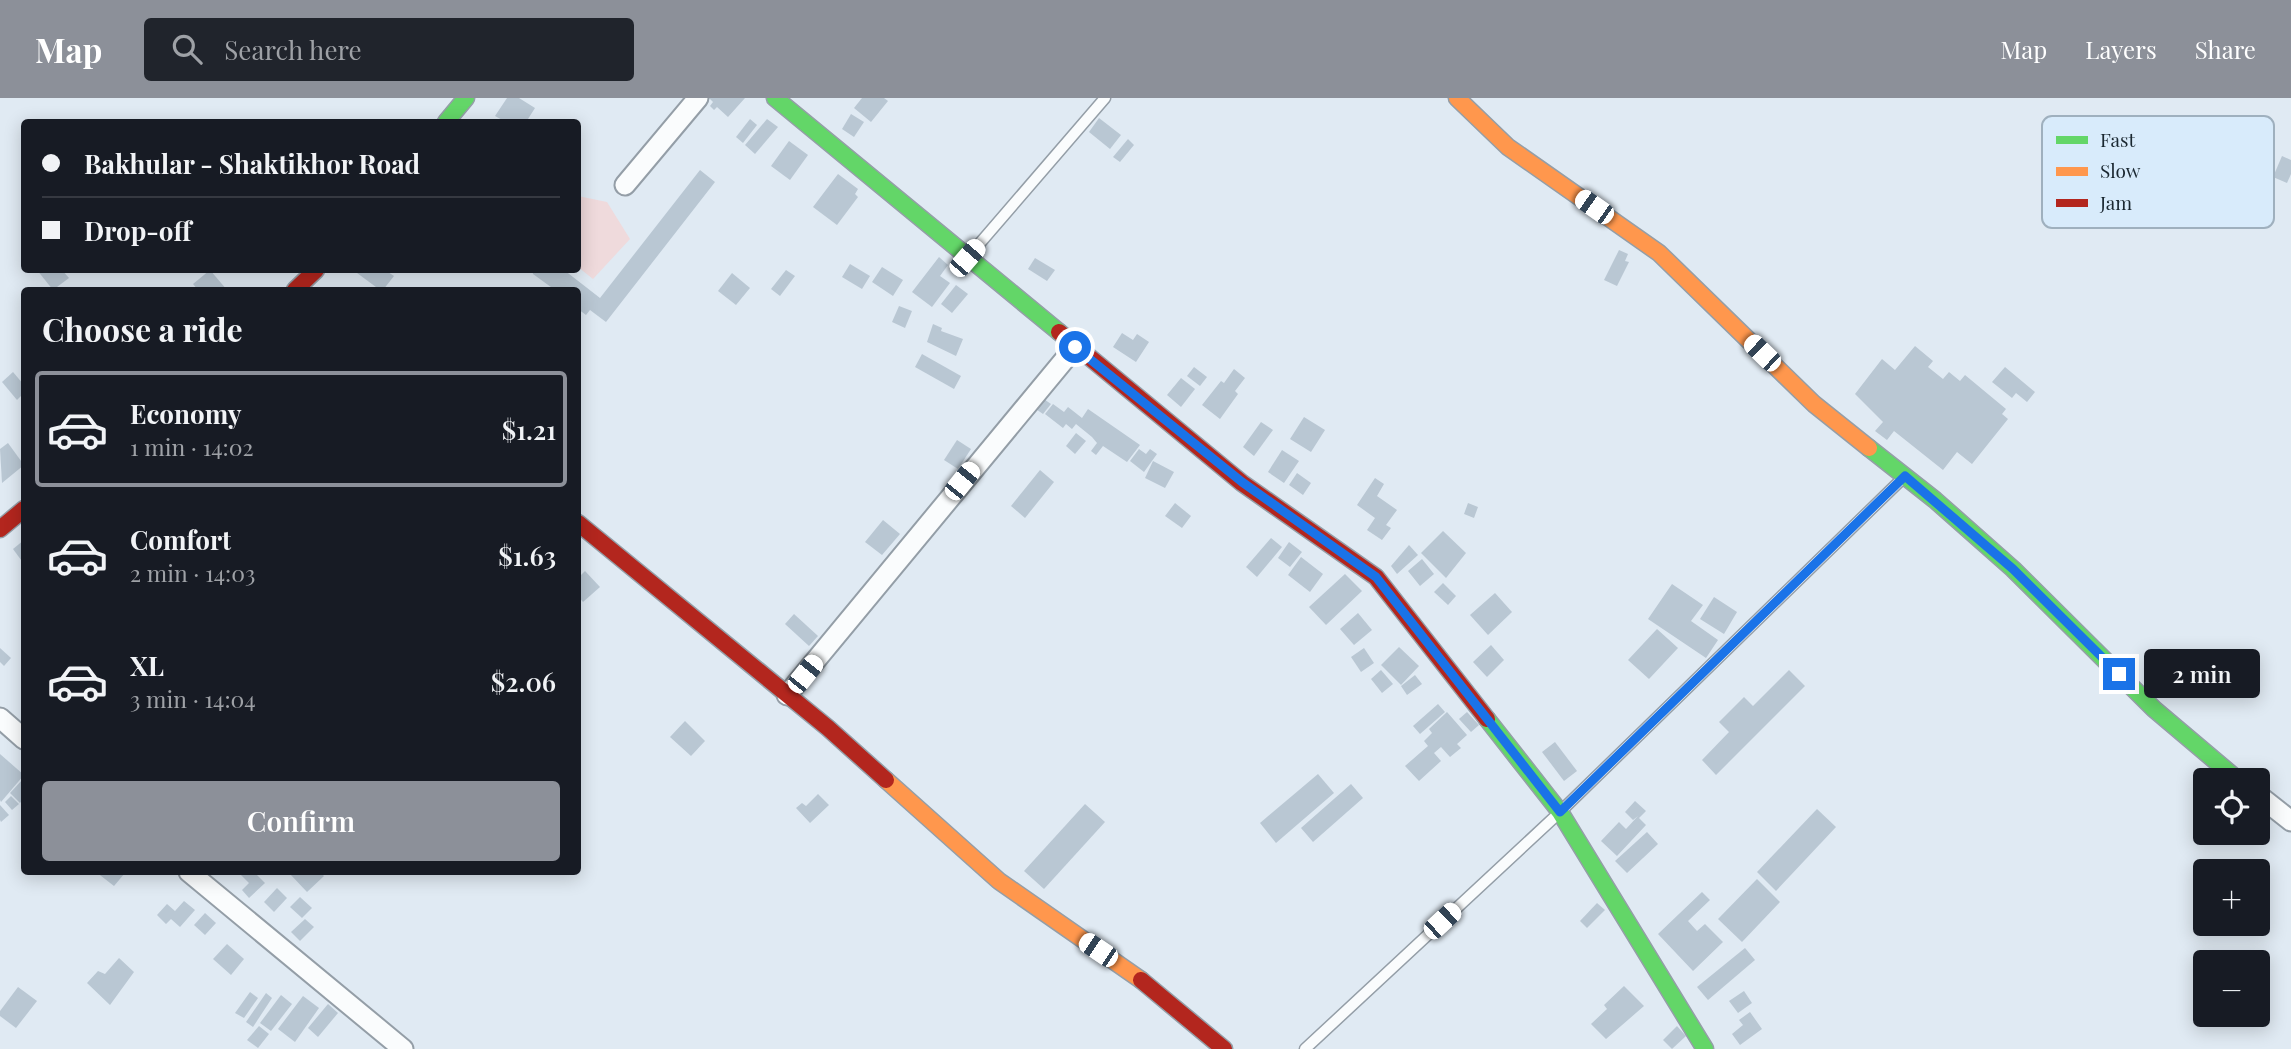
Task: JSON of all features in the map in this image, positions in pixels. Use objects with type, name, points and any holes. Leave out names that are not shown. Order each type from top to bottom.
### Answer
[{"type":"street","points":[[448,119],[466,98]]},
{"type":"street","points":[[625,185],[698,98]]},
{"type":"street","points":[[775,98],[1242,482],[1376,577],[1560,812],[1704,1049]]},
{"type":"street","points":[[1457,98],[1508,147],[1659,253],[1814,404],[1905,476],[2013,569],[2154,709],[2224,768]]},
{"type":"street","points":[[298,287],[313,273]]},
{"type":"street","points":[[787,695],[1075,347]]},
{"type":"street","points":[[0,529],[21,512]]},
{"type":"street","points":[[581,525],[787,695],[999,881],[1138,978],[1224,1049]]},
{"type":"street","points":[[0,718],[21,736]]},
{"type":"street","points":[[2270,804],[2291,821]]},
{"type":"street","points":[[193,875],[404,1049]]},
{"type":"lane","points":[[967,258],[1105,98]]},
{"type":"lane","points":[[1305,1049],[1560,812],[1905,476]]},
{"type":"shaded area","points":[[581,197],[607,202],[630,239],[593,279],[581,269]]},
{"type":"building","points":[[507,98],[519,98],[535,108],[528,119],[500,119],[495,116]]},
{"type":"building","points":[[709,98],[745,98],[728,117],[717,107],[714,110],[710,106],[713,102]]},
{"type":"building","points":[[862,98],[884,98],[888,101],[871,122],[854,108]]},
{"type":"building","points":[[851,114],[864,122],[854,137],[842,129]]},
{"type":"building","points":[[1099,118],[1121,135],[1110,149],[1089,132]]},
{"type":"building","points":[[750,119],[757,125],[743,143],[736,137]]},
{"type":"building","points":[[767,119],[778,127],[755,154],[745,145]]},
{"type":"building","points":[[1128,139],[1134,145],[1120,162],[1113,157]]},
{"type":"building","points":[[789,141],[808,155],[790,180],[771,166]]},
{"type":"building","points":[[2282,156],[2291,160],[2291,174],[2287,183],[2274,177]]},
{"type":"building","points":[[700,170],[715,182],[606,322],[590,310],[586,315],[581,311],[581,287],[551,287],[533,273],[568,273],[600,298]]},
{"type":"building","points":[[838,174],[858,189],[855,194],[858,197],[837,225],[813,207]]},
{"type":"building","points":[[1619,250],[1628,254],[1625,261],[1629,262],[1617,286],[1604,280]]},
{"type":"building","points":[[939,257],[948,265],[940,276],[950,283],[932,307],[912,292]]},
{"type":"building","points":[[1035,258],[1055,270],[1047,281],[1028,269]]},
{"type":"building","points":[[850,264],[870,276],[862,289],[842,277]]},
{"type":"building","points":[[882,267],[903,280],[893,296],[872,282]]},
{"type":"building","points":[[786,270],[795,276],[780,296],[771,289]]},
{"type":"building","points":[[39,273],[65,273],[69,278],[57,287],[51,287]]},
{"type":"building","points":[[206,273],[213,273],[224,287],[196,287],[193,284]]},
{"type":"building","points":[[357,273],[390,273],[394,276],[385,287],[376,287]]},
{"type":"building","points":[[732,273],[750,288],[736,305],[718,291]]},
{"type":"building","points":[[956,285],[968,294],[952,313],[941,304]]},
{"type":"building","points":[[899,306],[912,311],[905,328],[892,322]]},
{"type":"building","points":[[933,324],[942,328],[941,331],[963,339],[956,356],[927,342]]},
{"type":"building","points":[[1122,333],[1133,340],[1137,334],[1149,342],[1136,362],[1113,347]]},
{"type":"building","points":[[1915,346],[1933,361],[1928,367],[1943,379],[1949,372],[1960,381],[1965,375],[2006,409],[2002,414],[2008,419],[1972,464],[1957,452],[1943,470],[1894,431],[1887,440],[1875,431],[1883,422],[1855,394],[1882,359],[1895,370]]},
{"type":"building","points":[[922,354],[961,376],[954,389],[915,367]]},
{"type":"building","points":[[1194,367],[1207,377],[1200,386],[1187,376]]},
{"type":"building","points":[[2005,367],[2035,392],[2027,402],[2016,393],[2012,398],[1992,382]]},
{"type":"building","points":[[1234,369],[1245,378],[1235,391],[1238,394],[1220,419],[1202,405]]},
{"type":"building","points":[[13,372],[21,381],[21,396],[17,400],[2,382]]},
{"type":"building","points":[[1181,378],[1195,389],[1181,407],[1167,395]]},
{"type":"building","points":[[1041,397],[1051,404],[1043,414],[1033,407]]},
{"type":"building","points":[[1053,404],[1064,412],[1068,407],[1082,418],[1088,409],[1140,445],[1127,462],[1103,446],[1096,455],[1091,451],[1097,443],[1076,424],[1072,429],[1066,424],[1063,428],[1045,414]]},
{"type":"building","points":[[1304,417],[1325,430],[1311,452],[1290,439]]},
{"type":"building","points":[[1261,422],[1273,430],[1254,456],[1243,447]]},
{"type":"building","points":[[1076,433],[1086,441],[1075,454],[1066,446]]},
{"type":"building","points":[[957,440],[971,449],[958,469],[944,460]]},
{"type":"building","points":[[8,443],[21,461],[21,467],[2,483],[0,449]]},
{"type":"building","points":[[1139,449],[1146,454],[1150,449],[1157,454],[1144,472],[1130,461]]},
{"type":"building","points":[[1282,450],[1299,461],[1284,483],[1268,472]]},
{"type":"building","points":[[1153,461],[1174,472],[1165,488],[1145,478]]},
{"type":"building","points":[[1040,470],[1054,482],[1025,518],[1011,506]]},
{"type":"building","points":[[1297,473],[1311,483],[1303,495],[1289,485]]},
{"type":"building","points":[[1375,478],[1384,484],[1377,496],[1397,510],[1386,525],[1391,528],[1382,540],[1367,530],[1375,518],[1357,505]]},
{"type":"building","points":[[1175,503],[1191,516],[1182,528],[1165,516]]},
{"type":"building","points":[[1468,503],[1478,507],[1474,518],[1464,514]]},
{"type":"building","points":[[883,520],[900,534],[882,555],[865,542]]},
{"type":"building","points":[[1443,531],[1466,553],[1446,578],[1421,553]]},
{"type":"building","points":[[1271,538],[1282,547],[1257,577],[1246,567]]},
{"type":"building","points":[[21,542],[21,560],[13,549]]},
{"type":"building","points":[[1289,542],[1302,552],[1290,567],[1278,558]]},
{"type":"building","points":[[1409,545],[1418,555],[1397,574],[1391,566]]},
{"type":"building","points":[[1301,557],[1323,574],[1310,592],[1288,575]]},
{"type":"building","points":[[1422,559],[1434,574],[1420,586],[1408,571]]},
{"type":"building","points":[[585,571],[600,587],[583,602],[581,600],[581,575]]},
{"type":"building","points":[[1345,574],[1362,591],[1326,625],[1309,607]]},
{"type":"building","points":[[1443,583],[1456,596],[1448,605],[1434,592]]},
{"type":"building","points":[[1672,584],[1703,605],[1691,621],[1718,640],[1706,658],[1648,619]]},
{"type":"building","points":[[1495,593],[1512,612],[1488,635],[1470,615]]},
{"type":"building","points":[[1714,597],[1737,612],[1724,634],[1700,619]]},
{"type":"building","points":[[1358,613],[1372,630],[1354,645],[1340,629]]},
{"type":"building","points":[[794,614],[818,636],[809,646],[785,624]]},
{"type":"building","points":[[1657,629],[1678,648],[1649,679],[1628,660]]},
{"type":"building","points":[[1491,645],[1504,660],[1487,677],[1473,662]]},
{"type":"building","points":[[1399,647],[1419,666],[1401,685],[1381,665]]},
{"type":"building","points":[[0,648],[11,658],[4,666],[0,662]]},
{"type":"building","points":[[1364,648],[1374,663],[1361,672],[1351,657]]},
{"type":"building","points":[[1381,670],[1393,684],[1382,693],[1371,679]]},
{"type":"building","points":[[1789,670],[1805,686],[1716,775],[1702,760],[1729,732],[1719,722],[1744,697],[1753,706]]},
{"type":"building","points":[[1415,675],[1422,684],[1407,695],[1401,686]]},
{"type":"building","points":[[1438,704],[1445,712],[1420,734],[1413,726]]},
{"type":"building","points":[[1447,712],[1467,735],[1457,744],[1461,748],[1450,757],[1441,747],[1434,753],[1441,761],[1419,781],[1405,766],[1428,746],[1424,741],[1432,733],[1429,729]]},
{"type":"building","points":[[1467,712],[1479,725],[1471,732],[1459,719]]},
{"type":"building","points":[[685,721],[705,741],[691,756],[670,737]]},
{"type":"building","points":[[1555,742],[1577,771],[1564,781],[1542,752]]},
{"type":"building","points":[[0,754],[21,772],[21,779],[1,802]]},
{"type":"building","points":[[1318,774],[1334,793],[1276,843],[1260,823]]},
{"type":"building","points":[[21,781],[20,803],[10,793]]},
{"type":"building","points":[[1351,784],[1363,798],[1313,842],[1301,828]]},
{"type":"building","points":[[818,794],[829,805],[810,823],[796,808],[802,803],[806,806]]},
{"type":"building","points":[[11,796],[19,804],[12,810],[5,802]]},
{"type":"building","points":[[1635,801],[1646,811],[1639,818],[1646,825],[1617,856],[1601,841],[1619,822],[1626,829],[1638,816],[1633,820],[1625,812]]},
{"type":"building","points":[[1085,804],[1105,822],[1044,889],[1024,871]]},
{"type":"building","points":[[0,805],[9,815],[1,822],[0,820]]},
{"type":"building","points":[[1817,809],[1836,827],[1776,891],[1757,872]]},
{"type":"building","points":[[1647,832],[1658,844],[1627,873],[1615,861]]},
{"type":"building","points":[[100,875],[123,875],[114,886]]},
{"type":"building","points":[[241,875],[257,875],[265,883],[249,898],[242,890],[249,883]]},
{"type":"building","points":[[291,875],[324,876],[307,892]]},
{"type":"building","points":[[1757,879],[1780,902],[1742,942],[1718,919]]},
{"type":"building","points":[[277,888],[287,898],[274,912],[264,902]]},
{"type":"building","points":[[1702,892],[1710,900],[1688,921],[1697,931],[1705,924],[1723,942],[1693,971],[1658,934]]},
{"type":"building","points":[[300,897],[312,908],[302,918],[290,907]]},
{"type":"building","points":[[184,901],[195,910],[180,927],[171,919],[166,924],[157,915],[167,904],[175,911]]},
{"type":"building","points":[[1597,903],[1605,910],[1587,928],[1580,921]]},
{"type":"building","points":[[205,913],[216,923],[205,935],[194,925]]},
{"type":"building","points":[[305,919],[314,927],[300,941],[291,932]]},
{"type":"building","points":[[227,944],[244,959],[231,975],[213,959]]},
{"type":"building","points":[[1745,948],[1755,960],[1708,1000],[1697,987]]},
{"type":"building","points":[[119,958],[134,972],[110,1005],[87,983],[98,971],[105,974]]},
{"type":"building","points":[[1624,986],[1644,1006],[1606,1039],[1591,1024],[1607,1009],[1604,1005]]},
{"type":"building","points":[[18,987],[37,1001],[16,1028],[0,1016],[0,1011]]},
{"type":"building","points":[[1744,991],[1752,1003],[1738,1013],[1729,1001]]},
{"type":"building","points":[[250,992],[258,998],[244,1018],[235,1013]]},
{"type":"building","points":[[266,993],[272,998],[253,1027],[246,1022]]},
{"type":"building","points":[[281,995],[292,1004],[271,1031],[260,1023]]},
{"type":"building","points":[[303,996],[319,1008],[295,1042],[278,1029]]},
{"type":"building","points":[[328,1004],[338,1013],[318,1037],[308,1028]]},
{"type":"building","points":[[1750,1012],[1762,1029],[1740,1045],[1732,1034],[1743,1025],[1739,1020]]},
{"type":"building","points":[[259,1026],[269,1034],[258,1048],[247,1040]]},
{"type":"building","points":[[1677,1026],[1686,1036],[1672,1049],[1663,1040]]},
{"type":"traffic: fast","points":[[448,119],[466,98]]},
{"type":"traffic: fast","points":[[775,98],[1059,332]]},
{"type":"traffic: fast","points":[[1869,448],[1935,500],[2013,569],[2154,709],[2224,768]]},
{"type":"traffic: fast","points":[[1487,719],[1560,812],[1705,1049]]},
{"type":"traffic: slow","points":[[1457,98],[1508,147],[1659,253],[1814,404],[1869,448]]},
{"type":"traffic: slow","points":[[886,780],[999,881],[1141,980]]},
{"type":"traffic: jam","points":[[298,287],[313,273]]},
{"type":"traffic: jam","points":[[1059,332],[1242,483],[1376,577],[1487,719]]},
{"type":"traffic: jam","points":[[0,529],[21,512]]},
{"type":"traffic: jam","points":[[581,525],[828,728],[886,780]]},
{"type":"traffic: jam","points":[[1141,980],[1224,1049]]},
{"type":"route","points":[[1075,347],[1242,482],[1376,577],[1560,812],[1905,476],[2013,569],[2119,674]]}]
